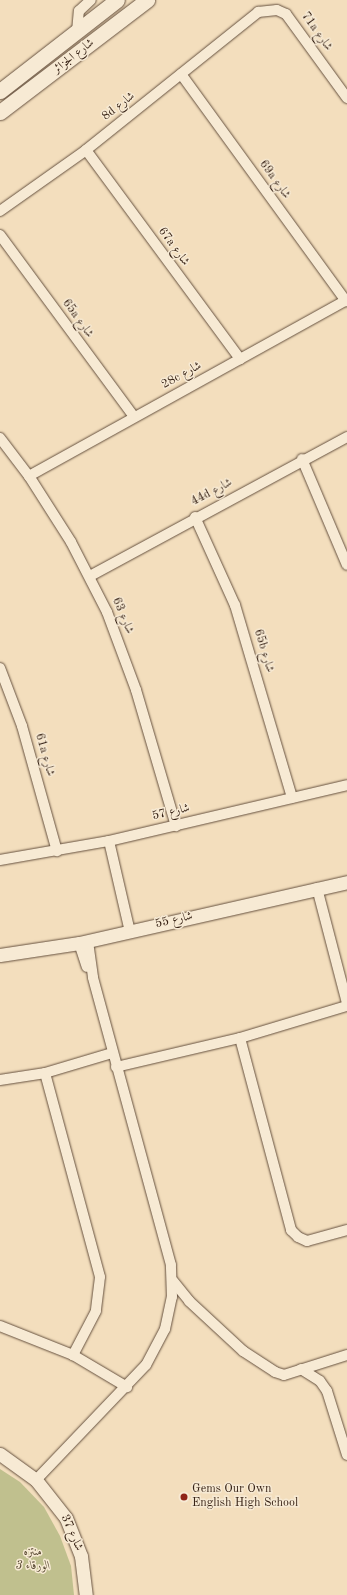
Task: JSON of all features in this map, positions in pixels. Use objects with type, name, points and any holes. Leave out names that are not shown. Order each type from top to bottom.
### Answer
[{"type":"main road","name":"شارع الجزائر","points":[[0,91],[78,32],[117,0]]},
{"type":"main road","name":"شارع الجزائر","points":[[0,112],[147,0]]},
{"type":"street","points":[[78,32],[79,11],[91,0]]},
{"type":"street","name":"71a شارع","points":[[251,17],[268,9],[286,14],[347,98]]},
{"type":"street","name":"8d شارع","points":[[0,211],[86,150],[251,17]]},
{"type":"street","name":"69a شارع","points":[[181,74],[347,300]]},
{"type":"street","name":"67a شارع","points":[[86,150],[240,359]]},
{"type":"street","name":"65a شارع","points":[[0,235],[134,417]]},
{"type":"street","name":"28c شارع","points":[[29,476],[347,300]]},
{"type":"street","name":"44d شارع","points":[[90,576],[302,459],[347,437]]},
{"type":"street","name":"شارع 63","points":[[0,438],[29,476],[90,576],[124,656],[176,826]]},
{"type":"street","points":[[302,459],[347,565]]},
{"type":"street","name":"65b شارع","points":[[195,517],[235,605],[292,798]]},
{"type":"street","name":"61a شارع","points":[[0,668],[22,726],[57,852]]},
{"type":"street","name":"شارع 57","points":[[0,860],[57,852],[176,826],[347,785]]},
{"type":"street","points":[[109,840],[130,932]]},
{"type":"street","name":"شارع 55","points":[[0,955],[83,942],[347,882]]},
{"type":"street","points":[[116,1067],[240,1038],[347,1005],[317,888]]},
{"type":"street","points":[[36,1480],[127,1387],[159,1344],[170,1313],[173,1281],[171,1265],[83,942]]},
{"type":"street","points":[[240,1038],[291,1230],[298,1238],[307,1240],[347,1230]]},
{"type":"street","points":[[0,1080],[45,1074],[112,1053]]},
{"type":"street","points":[[45,1074],[100,1277],[96,1311],[73,1355]]},
{"type":"street","points":[[173,1281],[198,1310],[254,1359],[284,1375],[347,1355]]},
{"type":"street","points":[[0,1326],[73,1355],[127,1387]]},
{"type":"street","points":[[301,1369],[320,1381],[327,1391],[347,1455]]},
{"type":"street","name":"شارع 37","points":[[0,1454],[36,1480],[54,1500],[74,1536],[81,1556],[86,1595]]},
{"type":"green space","name":"منتزه الورقاء 3","points":[[0,1469],[20,1482],[44,1507],[60,1536],[71,1566],[74,1595],[0,1595]]},
{"type":"place","name":"Gems Our Own English High School","points":[[184,1497]]}]
